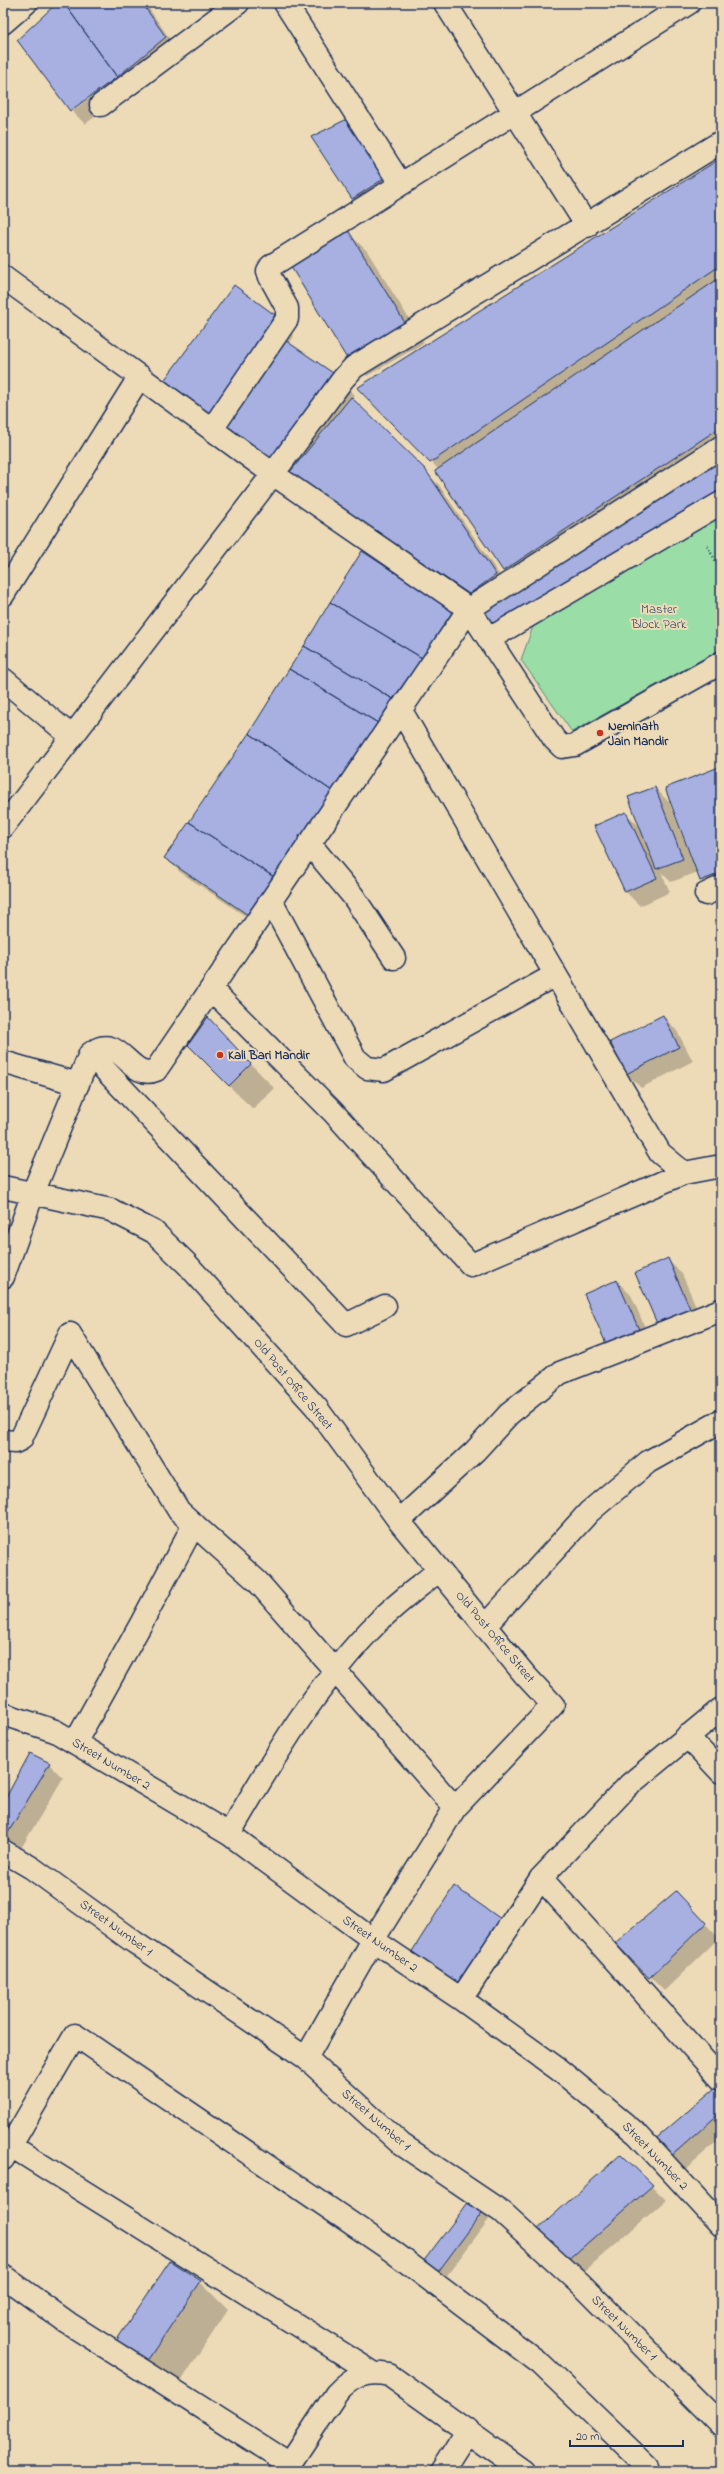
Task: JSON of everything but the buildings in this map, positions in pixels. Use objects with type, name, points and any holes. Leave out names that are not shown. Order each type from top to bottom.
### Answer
[{"type":"street","points":[[3,23],[26,3]]},
{"type":"street","points":[[101,106],[238,3]]},
{"type":"street","points":[[285,3],[400,183]]},
{"type":"street","points":[[444,3],[516,111],[587,226]]},
{"type":"street","points":[[212,428],[287,319],[287,308],[268,271],[271,266],[400,183],[689,3]]},
{"type":"street","points":[[3,827],[273,474],[343,379],[354,367],[587,226],[721,142]]},
{"type":"street","points":[[3,277],[212,428],[273,474],[469,609],[554,739],[562,747],[575,745],[721,663]]},
{"type":"street","points":[[3,595],[140,376]]},
{"type":"street","points":[[3,1277],[33,1193],[90,1054],[98,1047],[110,1047],[143,1072],[150,1073],[156,1070],[469,609],[721,447]]},
{"type":"street","points":[[489,639],[721,503]]},
{"type":"street","points":[[3,679],[72,737]]},
{"type":"street","points":[[400,709],[660,1153],[684,1173]]},
{"type":"street","points":[[309,843],[353,896],[394,958]]},
{"type":"street","points":[[271,901],[355,1058],[367,1068],[384,1070],[556,975]]},
{"type":"street","points":[[211,988],[333,1112],[471,1265],[684,1173],[721,1166]]},
{"type":"street","points":[[90,1054],[346,1325],[385,1306]]},
{"type":"street","points":[[3,1062],[78,1084]]},
{"type":"street","name":"Old Post Office Street","points":[[3,1187],[111,1210],[154,1232],[187,1264],[316,1407],[399,1522],[526,1675],[553,1705],[454,1808]]},
{"type":"street","points":[[399,1522],[475,1451],[509,1414],[560,1373],[721,1310]]},
{"type":"street","points":[[3,1442],[15,1442],[20,1439],[70,1334],[179,1511],[258,1581],[454,1808],[374,1940],[306,2058]]},
{"type":"street","points":[[486,1625],[589,1512],[648,1462],[721,1421]]},
{"type":"street","points":[[74,1743],[142,1622],[194,1524]]},
{"type":"street","points":[[229,1834],[273,1760],[315,1696],[379,1621],[439,1570]]},
{"type":"street","points":[[461,1999],[541,1878],[629,1786],[721,1709]]},
{"type":"street","name":"Street Number 2","points":[[3,1714],[55,1732],[229,1834],[374,1940],[461,1999],[558,2069],[637,2134],[721,2226]]},
{"type":"street","points":[[687,1736],[721,1772]]},
{"type":"street","name":"Street Number 1","points":[[3,1851],[32,1868],[134,1942],[306,2058],[401,2144],[502,2212],[581,2284],[721,2425]]},
{"type":"street","points":[[541,1878],[721,2079]]},
{"type":"street","points":[[523,2471],[468,2430],[389,2375],[372,2372],[7,2153],[75,2035],[392,2251],[541,2364],[647,2466],[644,2471]]},
{"type":"street","points":[[3,2276],[68,2323],[288,2467],[336,2394],[346,2383],[372,2372]]},
{"type":"street","points":[[442,2471],[468,2430]]},
{"type":"green space","name":"Master Block Park","points":[[721,512],[721,649],[572,732],[521,660],[535,621]]},
{"type":"place","name":"Neminath Jain Mandir","points":[[600,733]]},
{"type":"place","name":"Kali Bari Mandir","points":[[220,1055]]}]
